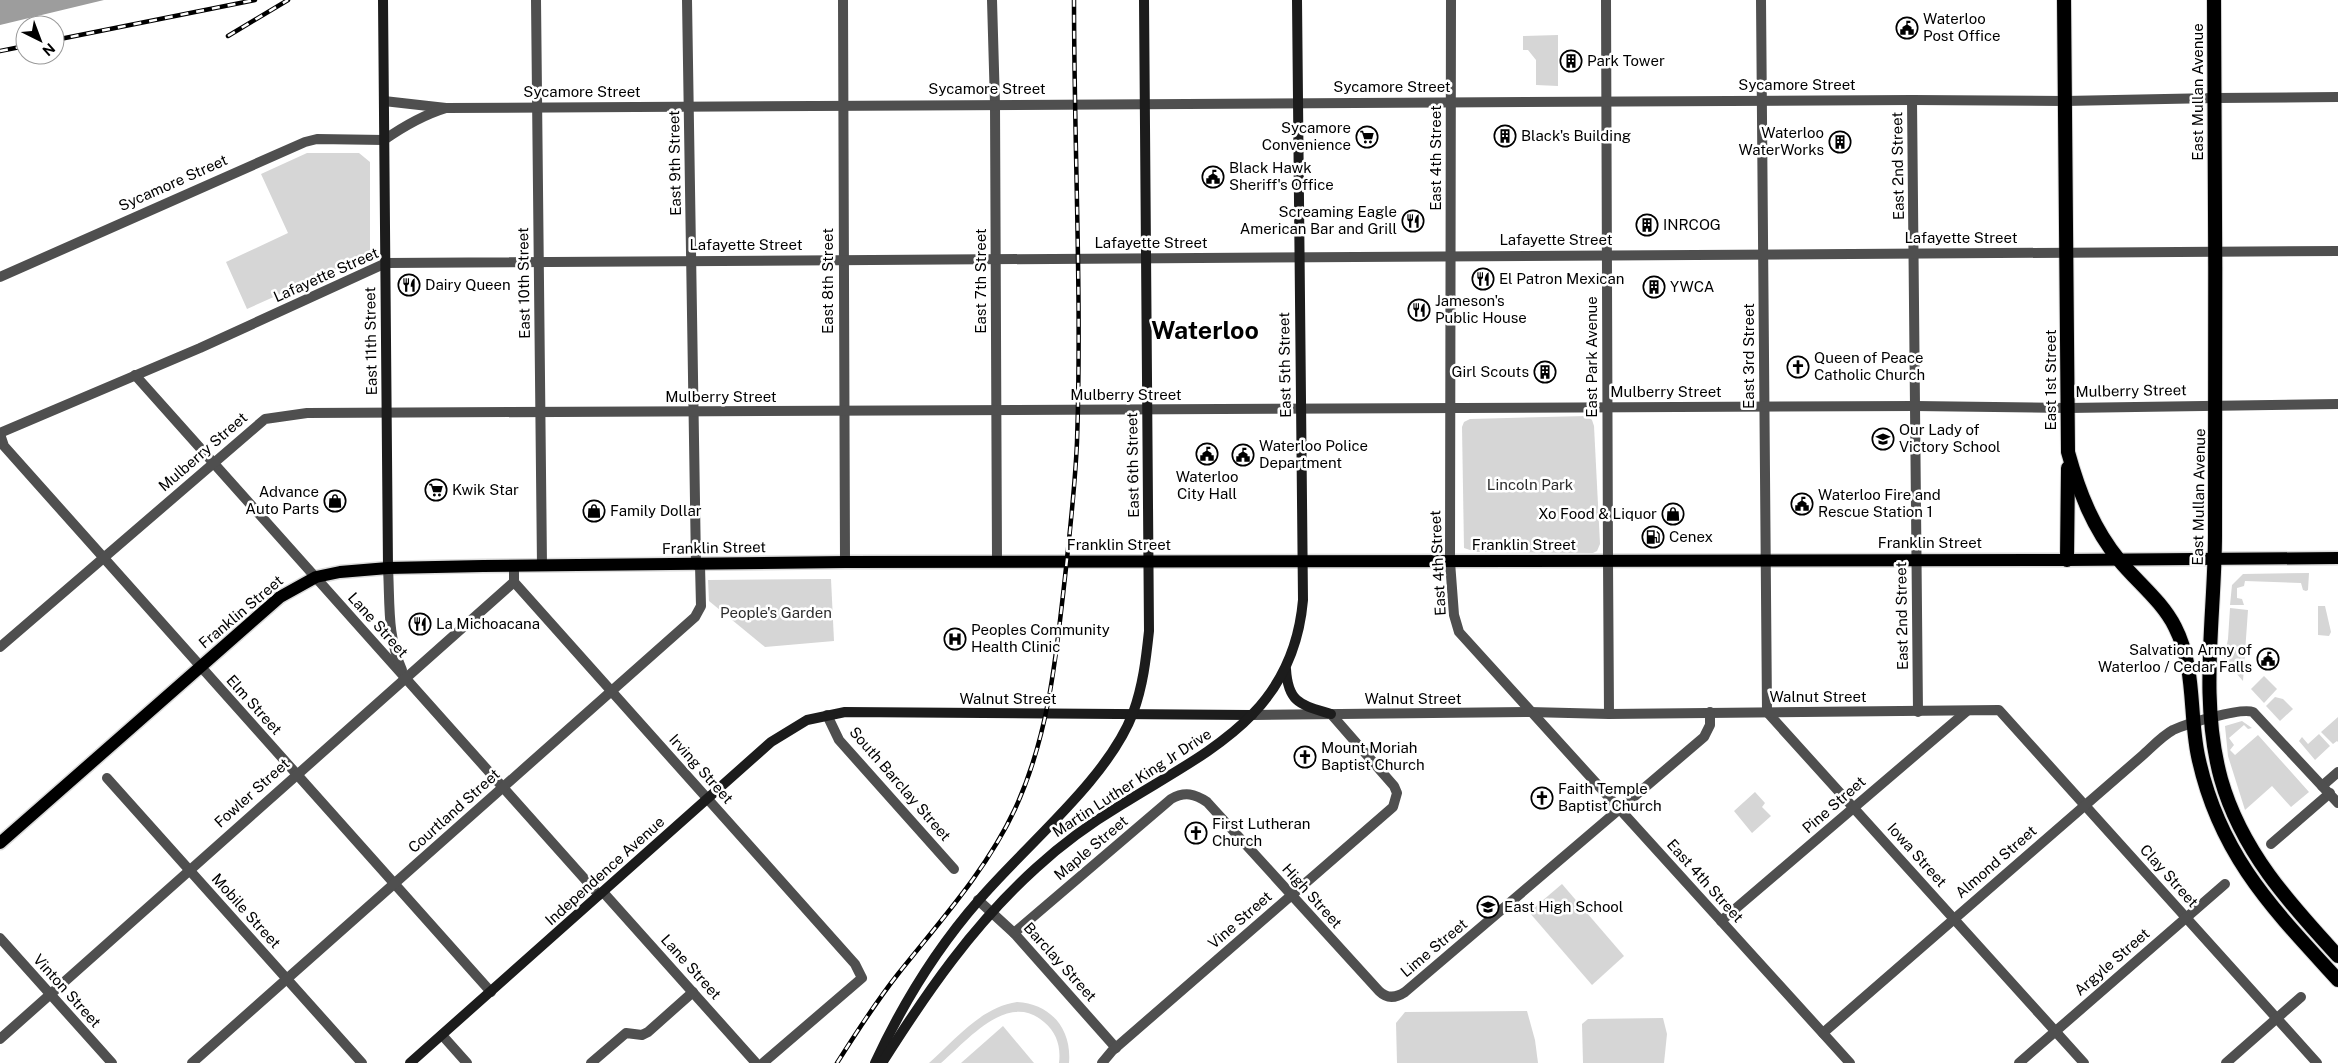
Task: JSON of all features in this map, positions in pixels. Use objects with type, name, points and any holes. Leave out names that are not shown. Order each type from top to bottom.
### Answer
[{"type":"highway","name":"East 1st Street","points":[[2064,0],[2068,452],[2084,504],[2094,524],[2119,560],[2152,596],[2175,627],[2189,666],[2194,724]]},
{"type":"highway","name":"East Mullan Avenue","points":[[2214,0],[2216,405],[2215,559],[2209,669],[2211,718],[2221,779],[2242,833],[2255,856],[2281,893],[2338,956]]},
{"type":"highway","points":[[2067,560],[2068,452]]},
{"type":"highway","points":[[2194,724],[2196,747],[2205,784],[2216,816],[2232,848],[2269,904],[2338,980]]},
{"type":"main road","name":"East 11th Street","points":[[383,0],[388,568]]},
{"type":"main road","name":"East 6th Street","points":[[978,900],[1093,776],[1113,749],[1132,714],[1144,676],[1150,631],[1144,0]]},
{"type":"main road","name":"East 5th Street","points":[[1252,715],[1276,687],[1286,667],[1294,648],[1301,617],[1297,0]]},
{"type":"main road","name":"Franklin Street","points":[[0,844],[280,597],[316,577],[340,572],[388,568],[845,562],[1302,560],[1450,562],[2338,558]]},
{"type":"main road","points":[[1286,667],[1290,693],[1296,700],[1305,706],[1331,714]]},
{"type":"main road","name":"Walnut Street","points":[[828,715],[845,712],[1252,715]]},
{"type":"main road","name":"Independence Avenue","points":[[410,1063],[771,742],[806,720],[828,715]]},
{"type":"main road","name":"Martin Luther King Jr Drive","points":[[882,1063],[938,977],[991,911],[1070,840],[1120,805],[1210,751],[1238,729],[1252,715]]},
{"type":"main road","points":[[875,1063],[941,948],[978,900]]},
{"type":"street","name":"East 10th Street","points":[[536,0],[542,566]]},
{"type":"street","name":"East 9th Street","points":[[687,0],[698,565]]},
{"type":"street","name":"East 8th Street","points":[[843,0],[845,562]]},
{"type":"street","name":"East 7th Street","points":[[992,0],[995,104],[997,562]]},
{"type":"street","name":"East 4th Street","points":[[1451,0],[1450,562],[1454,615],[1459,632],[1529,712],[1619,811],[1627,816],[1850,1063]]},
{"type":"street","name":"East Park Avenue","points":[[1606,0],[1609,714]]},
{"type":"street","name":"East 3rd Street","points":[[1761,0],[1767,712]]},
{"type":"street","name":"Sycamore Street","points":[[384,101],[446,108],[1762,100],[2065,101],[2338,98]]},
{"type":"street","name":"East 2nd Street","points":[[1912,100],[1918,712]]},
{"type":"street","name":"Sycamore Street","points":[[0,277],[305,142],[317,139],[384,140],[426,114],[446,108]]},
{"type":"street","name":"Lafayette Street","points":[[0,434],[200,348],[386,263],[2338,251]]},
{"type":"street","name":"Lane Street","points":[[135,375],[503,787],[693,992],[756,1063]]},
{"type":"street","name":"Mulberry Street","points":[[0,647],[265,419],[307,413],[1915,406],[2068,408],[2338,404]]},
{"type":"street","name":"Elm Street","points":[[0,434],[4,446],[491,992]]},
{"type":"street","name":"Courtland Street","points":[[192,1063],[699,612],[698,565]]},
{"type":"street","points":[[514,566],[514,582]]},
{"type":"street","name":"East 11th Street","points":[[388,568],[393,651],[405,678]]},
{"type":"street","name":"Irving Street","points":[[514,582],[855,964],[862,978],[763,1063]]},
{"type":"street","name":"Fowler Street","points":[[0,1039],[514,582]]},
{"type":"street","name":"Pine Street","points":[[1721,921],[1967,710]]},
{"type":"street","name":"Walnut Street","points":[[1252,715],[1999,710]]},
{"type":"street","name":"Clay Street","points":[[1999,710],[2317,1063]]},
{"type":"street","name":"Almond Street","points":[[1823,1033],[2167,734],[2211,718],[2243,710],[2253,712],[2326,790]]},
{"type":"street","name":"Lime Street","points":[[1388,997],[1403,994],[1704,737],[1710,725],[1710,712]]},
{"type":"street","name":"Iowa Street","points":[[1767,712],[2084,1063]]},
{"type":"street","name":"Vine Street","points":[[1102,1063],[1116,1048],[1390,812],[1397,800],[1394,786],[1331,714]]},
{"type":"street","name":"South Barclay Street","points":[[828,715],[839,740],[954,869]]},
{"type":"street","points":[[2271,844],[2326,790],[2338,772]]},
{"type":"street","name":"Mobile Street","points":[[107,778],[362,1063]]},
{"type":"street","points":[[2326,790],[2338,803]]},
{"type":"street","name":"High Street","points":[[1191,794],[1207,802],[1379,991],[1388,997]]},
{"type":"street","name":"Maple Street","points":[[1014,933],[1178,795],[1191,794]]},
{"type":"street","name":"Argyle Street","points":[[2019,1063],[2225,884]]},
{"type":"street","name":"Barclay Street","points":[[978,900],[1014,933],[1116,1048]]},
{"type":"street","name":"Vinton Street","points":[[0,938],[112,1063]]},
{"type":"street","points":[[591,1063],[626,1033],[642,1035],[648,1032],[693,992]]},
{"type":"street","points":[[2226,1063],[2301,997]]},
{"type":"street","points":[[442,1035],[467,1063]]},
{"type":"green space","points":[[1558,35],[1558,86],[1536,85],[1536,60],[1528,50],[1523,50],[1523,36]]},
{"type":"green space","points":[[307,153],[359,153],[370,162],[370,254],[247,309],[226,262],[288,233],[261,174]]},
{"type":"green space","name":"Lincoln Park","points":[[1587,416],[1592,420],[1594,426],[1600,544],[1597,551],[1593,553],[1476,552],[1464,548],[1462,427],[1464,422],[1470,419]]},
{"type":"green space","points":[[2309,573],[2308,590],[2306,591],[2303,590],[2301,583],[2245,581],[2244,586],[2237,588],[2237,598],[2242,599],[2244,605],[2230,605],[2232,585],[2243,574]]},
{"type":"green space","name":"People's Garden","points":[[831,579],[834,641],[765,647],[709,601],[708,580]]},
{"type":"green space","points":[[2318,606],[2325,606],[2331,632],[2329,636],[2318,635]]},
{"type":"green space","points":[[2230,608],[2248,610],[2243,681],[2224,659],[2228,639]]},
{"type":"green space","points":[[2264,676],[2277,689],[2264,703],[2251,689]]},
{"type":"green space","points":[[2275,697],[2283,699],[2293,709],[2280,721],[2266,706]]},
{"type":"green space","points":[[2338,717],[2338,742],[2333,744],[2321,732]]},
{"type":"green space","points":[[2242,721],[2252,728],[2248,729],[2244,725],[2229,738],[2234,745],[2230,750],[2235,755],[2258,735],[2309,792],[2291,807],[2272,786],[2245,810],[2228,756],[2225,726]]},
{"type":"green space","points":[[2319,734],[2330,746],[2315,760],[2299,741],[2302,737],[2308,744]]},
{"type":"green space","points":[[1755,792],[1765,803],[1762,807],[1771,816],[1752,833],[1734,811]]},
{"type":"green space","points":[[1562,884],[1624,956],[1592,985],[1529,912]]},
{"type":"green space","points":[[1017,1002],[1040,1008],[1057,1021],[1067,1039],[1069,1063],[1059,1063],[1057,1041],[1052,1031],[1044,1022],[1030,1014],[1016,1012],[1002,1015],[989,1022],[941,1063],[929,1063],[980,1017],[1004,1005]]},
{"type":"green space","points":[[1527,1011],[1535,1040],[1538,1063],[1397,1063],[1396,1023],[1405,1012]]},
{"type":"green space","points":[[1663,1018],[1667,1034],[1664,1063],[1583,1063],[1582,1024],[1588,1019]]},
{"type":"green space","points":[[1003,1026],[1034,1063],[961,1063]]},
{"type":"shaded area","points":[[0,0],[104,0],[42,15],[15,15],[15,21],[0,25]]},
{"type":"railway","points":[[65,38],[255,0]]},
{"type":"railway","points":[[228,36],[288,0]]},
{"type":"railway","points":[[837,1063],[881,996],[961,895],[1003,832],[1027,781],[1043,724],[1058,637],[1072,510],[1077,442],[1079,332],[1074,0]]},
{"type":"railway","points":[[0,51],[15,48]]},
{"type":"place","name":"Waterloo Post Office","points":[[1907,28]]},
{"type":"place","name":"Park Tower","points":[[1571,61]]},
{"type":"place","name":"Black's Building","points":[[1505,136]]},
{"type":"place","name":"Sycamore Convenience","points":[[1367,137]]},
{"type":"place","name":"Waterloo WaterWorks","points":[[1840,142]]},
{"type":"place","name":"Black Hawk Sheriff's Office","points":[[1213,177]]},
{"type":"place","name":"Screaming Eagle American Bar and Grill","points":[[1413,221]]},
{"type":"place","name":"INRCOG","points":[[1647,225]]},
{"type":"place","name":"El Patron Mexican","points":[[1483,279]]},
{"type":"place","name":"Dairy Queen","points":[[409,285]]},
{"type":"place","name":"YWCA","points":[[1654,287]]},
{"type":"place","name":"Jameson's Public House","points":[[1419,310]]},
{"type":"place","name":"Queen of Peace Catholic Church","points":[[1798,367]]},
{"type":"place","name":"Girl Scouts","points":[[1545,372]]},
{"type":"place","name":"Our Lady of Victory School","points":[[1883,439]]},
{"type":"place","name":"Waterloo City Hall","points":[[1207,454]]},
{"type":"place","name":"Waterloo Police Department","points":[[1243,455]]},
{"type":"place","name":"Kwik Star","points":[[436,490]]},
{"type":"place","name":"Advance Auto Parts","points":[[335,501]]},
{"type":"place","name":"Waterloo Fire and Rescue Station 1","points":[[1802,504]]},
{"type":"place","name":"Family Dollar","points":[[594,511]]},
{"type":"place","name":"Xo Food & Liquor","points":[[1673,514]]},
{"type":"place","name":"Cenex","points":[[1653,537]]},
{"type":"place","name":"La Michoacana","points":[[420,624]]},
{"type":"place","name":"Peoples Community Health Clinic","points":[[955,639]]},
{"type":"place","name":"Salvation Army of Waterloo / Cedar Falls","points":[[2268,659]]},
{"type":"place","name":"Mount Moriah Baptist Church","points":[[1305,757]]},
{"type":"place","name":"Faith Temple Baptist Church","points":[[1542,798]]},
{"type":"place","name":"First Lutheran Church","points":[[1196,833]]},
{"type":"place","name":"East High School","points":[[1488,907]]},
{"type":"district","name":"Waterloo","points":[[1205,330]]}]
